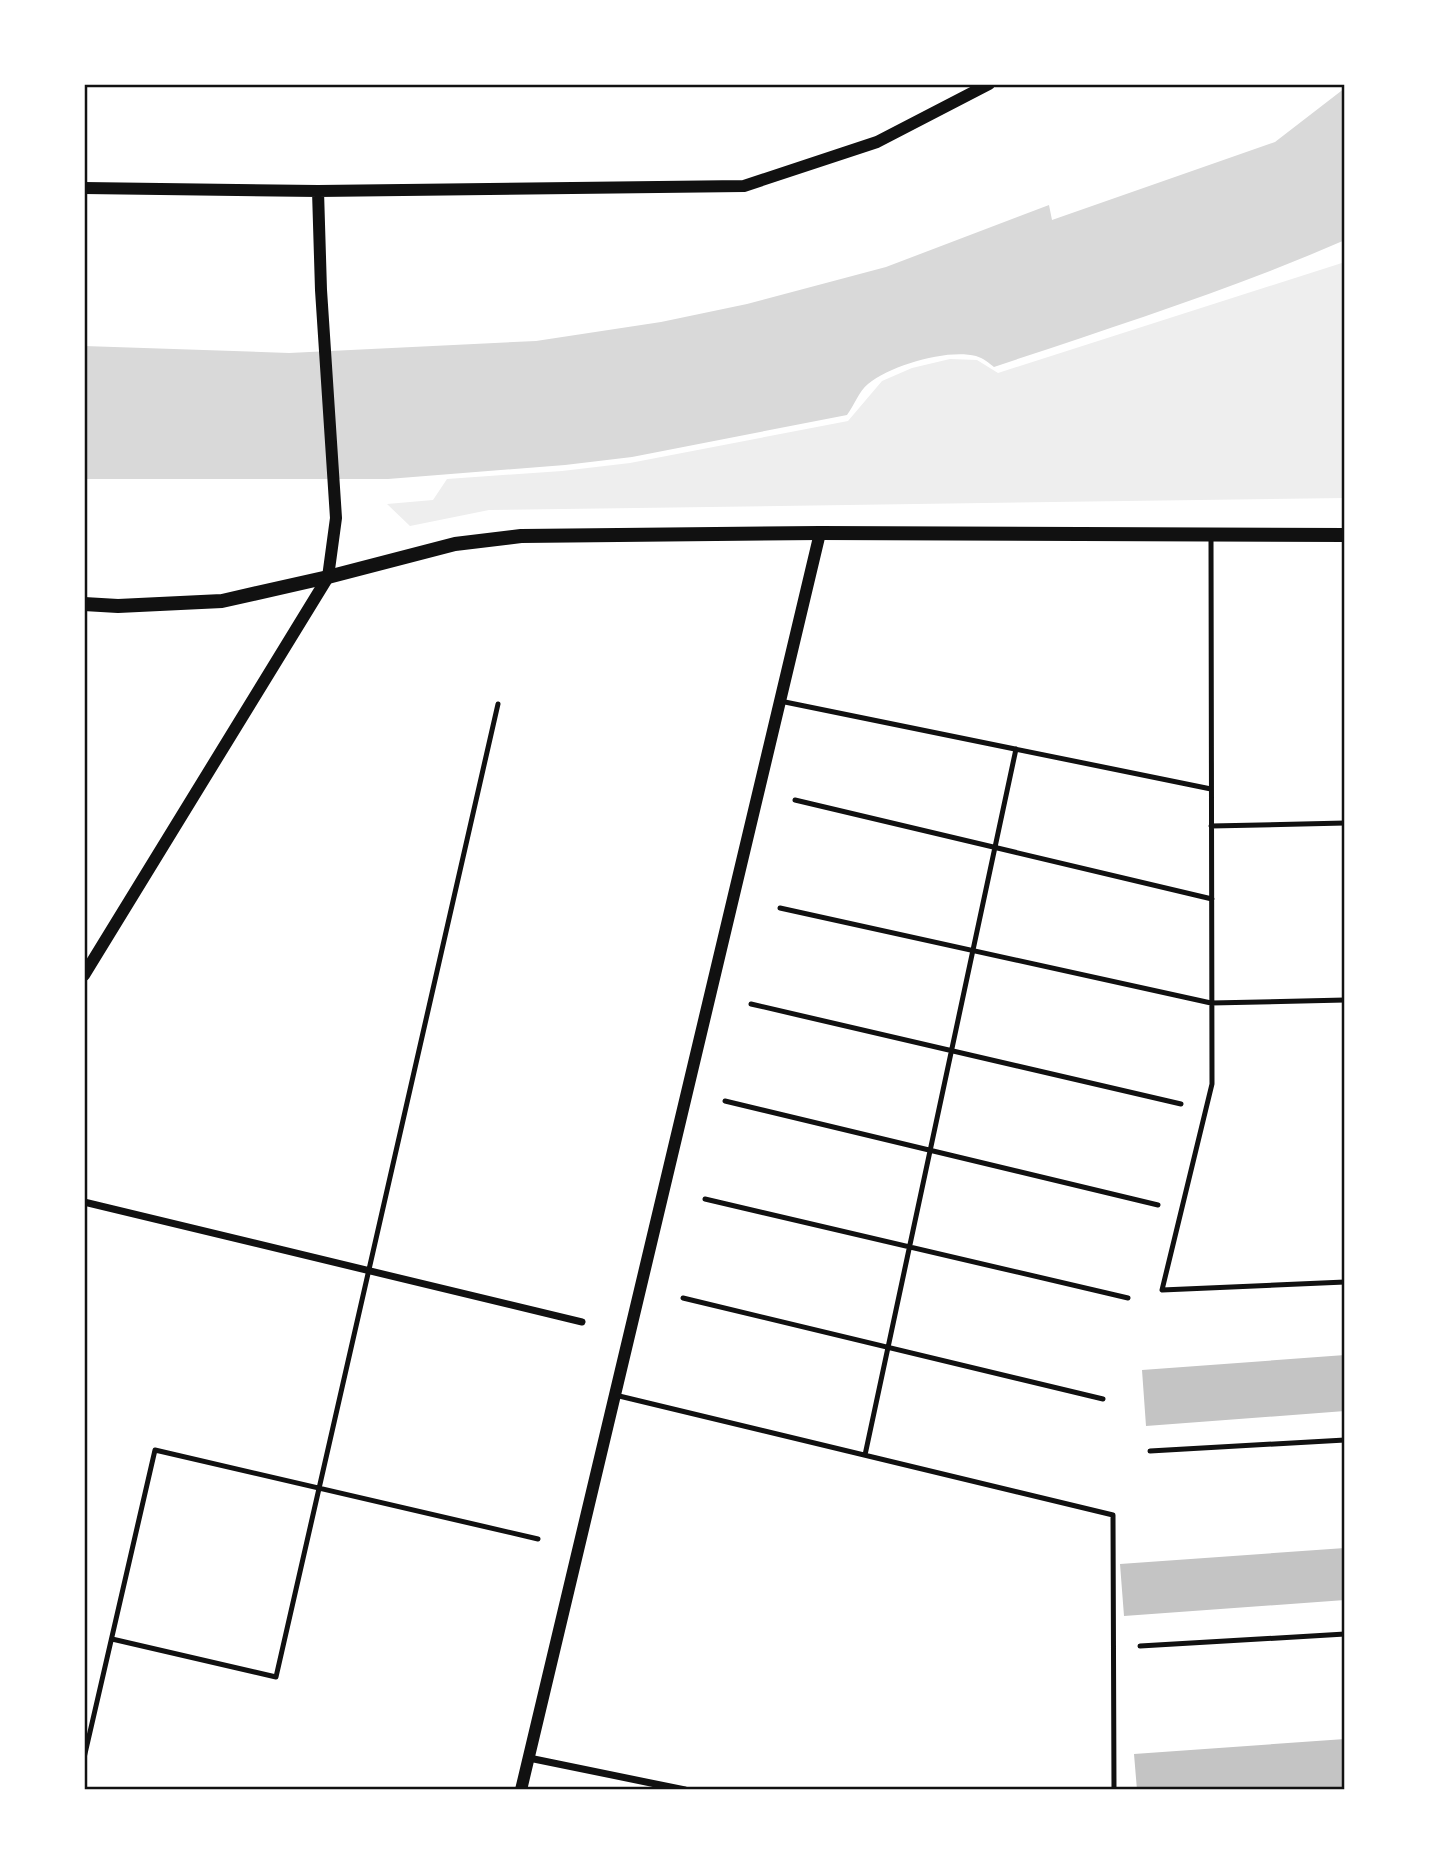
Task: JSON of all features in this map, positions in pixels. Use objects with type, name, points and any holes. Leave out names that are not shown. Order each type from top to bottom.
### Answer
[{"type":"main road","points":[[84,604],[118,606],[222,601],[455,544],[521,536],[820,533],[1345,535]]},
{"type":"street","points":[[84,188],[318,191],[744,186],[877,142],[989,84]]},
{"type":"street","points":[[84,975],[328,577],[336,519],[321,290],[318,191]]},
{"type":"street","points":[[521,1790],[820,533]]},
{"type":"street","points":[[84,1202],[582,1322]]},
{"type":"street","points":[[529,1758],[685,1790]]},
{"type":"lane","points":[[1211,533],[1212,1084],[1162,1290],[1345,1282]]},
{"type":"lane","points":[[780,701],[1211,789]]},
{"type":"lane","points":[[111,1639],[276,1677],[498,704]]},
{"type":"lane","points":[[865,1455],[1016,749]]},
{"type":"lane","points":[[795,800],[1212,899]]},
{"type":"lane","points":[[1212,826],[1345,823]]},
{"type":"lane","points":[[780,908],[1211,1003],[1345,1000]]},
{"type":"lane","points":[[751,1004],[1181,1104]]},
{"type":"lane","points":[[725,1101],[1158,1205]]},
{"type":"lane","points":[[705,1199],[1128,1298]]},
{"type":"lane","points":[[682,1298],[1103,1399]]},
{"type":"lane","points":[[615,1395],[1113,1515],[1114,1790]]},
{"type":"lane","points":[[1150,1451],[1345,1440]]},
{"type":"lane","points":[[84,1758],[155,1450],[538,1539]]},
{"type":"lane","points":[[1140,1646],[1345,1634]]},
{"type":"shaded area","points":[[1345,88],[1345,240],[1215,292],[994,367],[979,357],[964,354],[935,357],[905,365],[868,384],[847,415],[632,457],[565,465],[388,479],[84,479],[84,346],[289,353],[536,341],[661,322],[747,304],[886,267],[1049,205],[1052,220],[1275,142]]},
{"type":"shaded area","points":[[1345,262],[1345,498],[489,510],[410,526],[387,504],[433,500],[447,479],[630,463],[848,421],[882,381],[912,368],[950,359],[977,360],[998,373]]},
{"type":"building","points":[[1345,1355],[1345,1411],[1146,1426],[1142,1370]]},
{"type":"building","points":[[1345,1548],[1345,1600],[1124,1616],[1120,1564]]},
{"type":"building","points":[[1345,1739],[1345,1790],[1137,1790],[1134,1754]]}]
